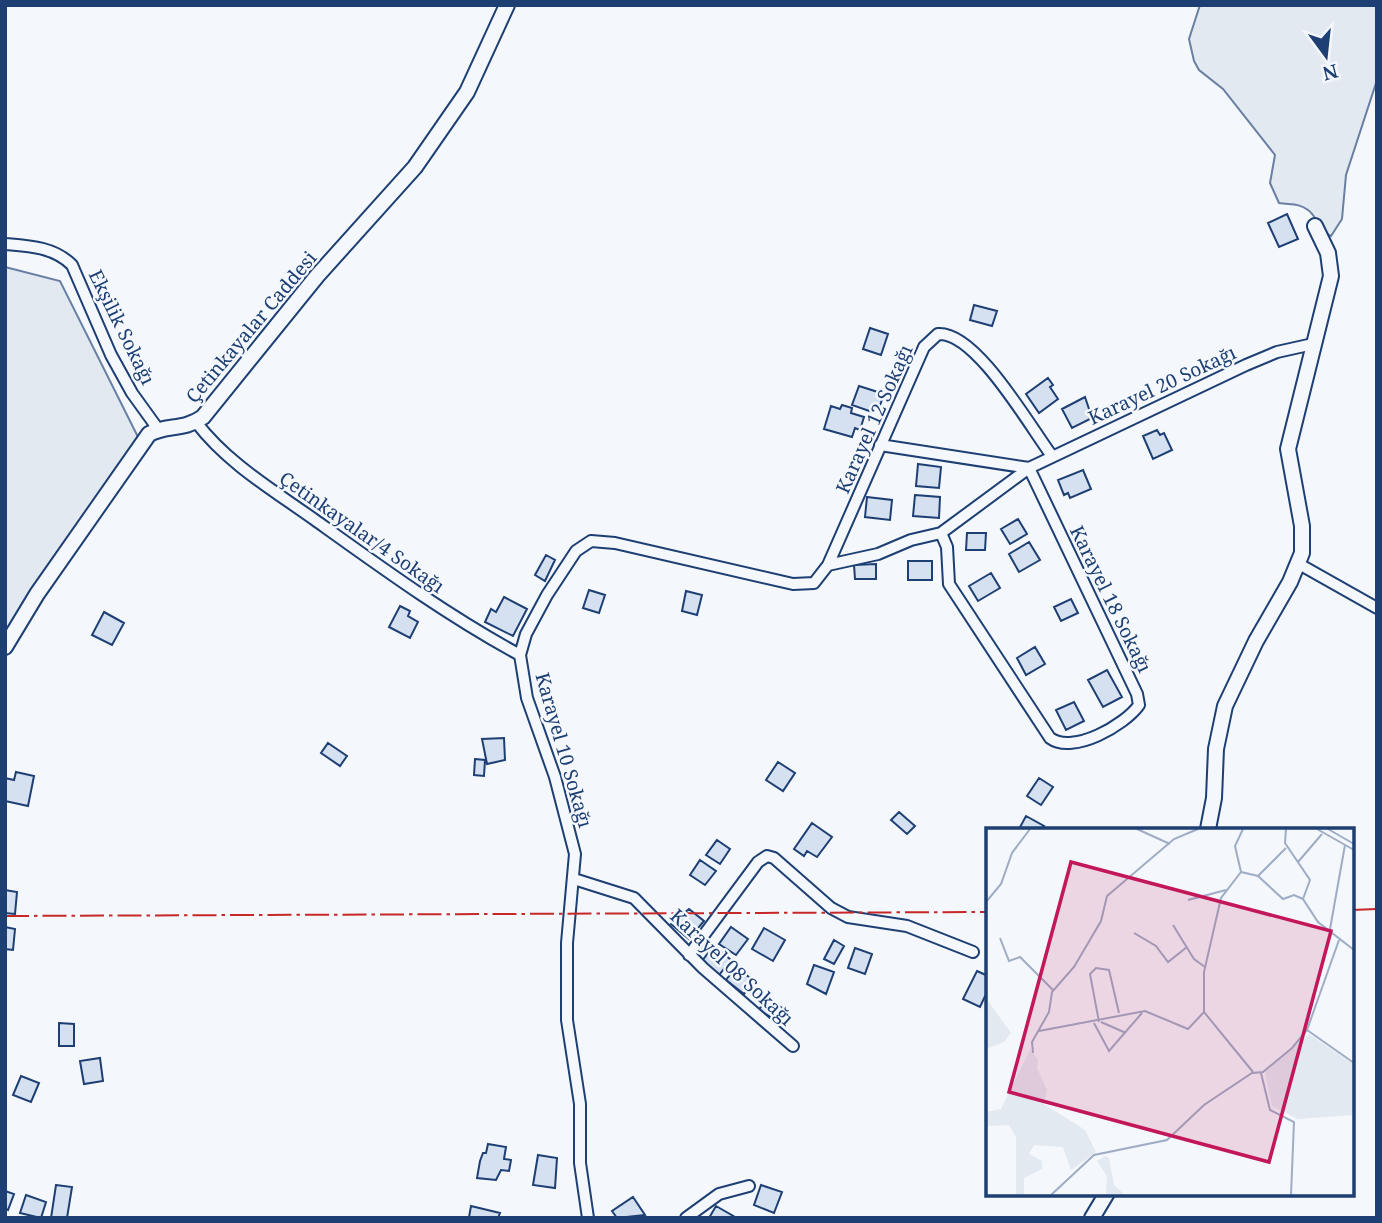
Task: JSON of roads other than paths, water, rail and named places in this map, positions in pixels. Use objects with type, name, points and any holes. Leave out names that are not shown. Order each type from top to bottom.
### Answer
[{"type":"street","name":"Çetinkayalar Caddesi","points":[[158,429],[180,428],[196,422],[317,276],[415,167],[467,92],[507,5]]},
{"type":"street","points":[[1208,828],[1214,798],[1216,749],[1225,706],[1299,564],[1303,541],[1288,449],[1331,276],[1328,253],[1315,226]]},
{"type":"street","name":"Ekşilik Sokağı","points":[[5,244],[48,249],[64,257],[72,265],[117,365],[158,429]]},
{"type":"street","name":"Karayel 12 Sokağı","points":[[828,565],[924,347],[932,338],[944,334],[955,336],[978,356],[1052,456]]},
{"type":"street","name":"Karayel 20 Sokağı","points":[[1029,468],[1246,365],[1277,352],[1313,344]]},
{"type":"street","name":"Çetinkayalar/4 Sokağı","points":[[196,422],[220,449],[263,483],[437,606],[520,655]]},
{"type":"street","points":[[5,647],[62,556],[149,434],[158,429]]},
{"type":"street","points":[[880,445],[1029,468]]},
{"type":"street","name":"Karayel 10 Sokağı","points":[[587,1218],[580,1163],[580,1104],[567,1020],[567,933],[575,854],[568,824],[527,698],[520,655],[526,634],[547,595],[576,551],[591,541],[615,543],[793,584],[814,583],[828,565],[878,554],[911,540],[941,533],[1029,468]]},
{"type":"street","name":"Karayel 18 Sokağı","points":[[941,533],[947,547],[949,584],[1050,738],[1063,743],[1116,728],[1139,705],[1137,694],[1029,468]]},
{"type":"street","points":[[1299,564],[1377,608]]},
{"type":"street","points":[[690,955],[758,862],[767,856],[774,858],[831,908],[848,917],[907,926],[972,952]]},
{"type":"street","name":"Karayel 08 Sokağı","points":[[574,879],[634,898],[690,955],[793,1046]]},
{"type":"street","points":[[686,1218],[719,1194],[749,1186]]},
{"type":"street","points":[[1092,1218],[1106,1195]]}]
